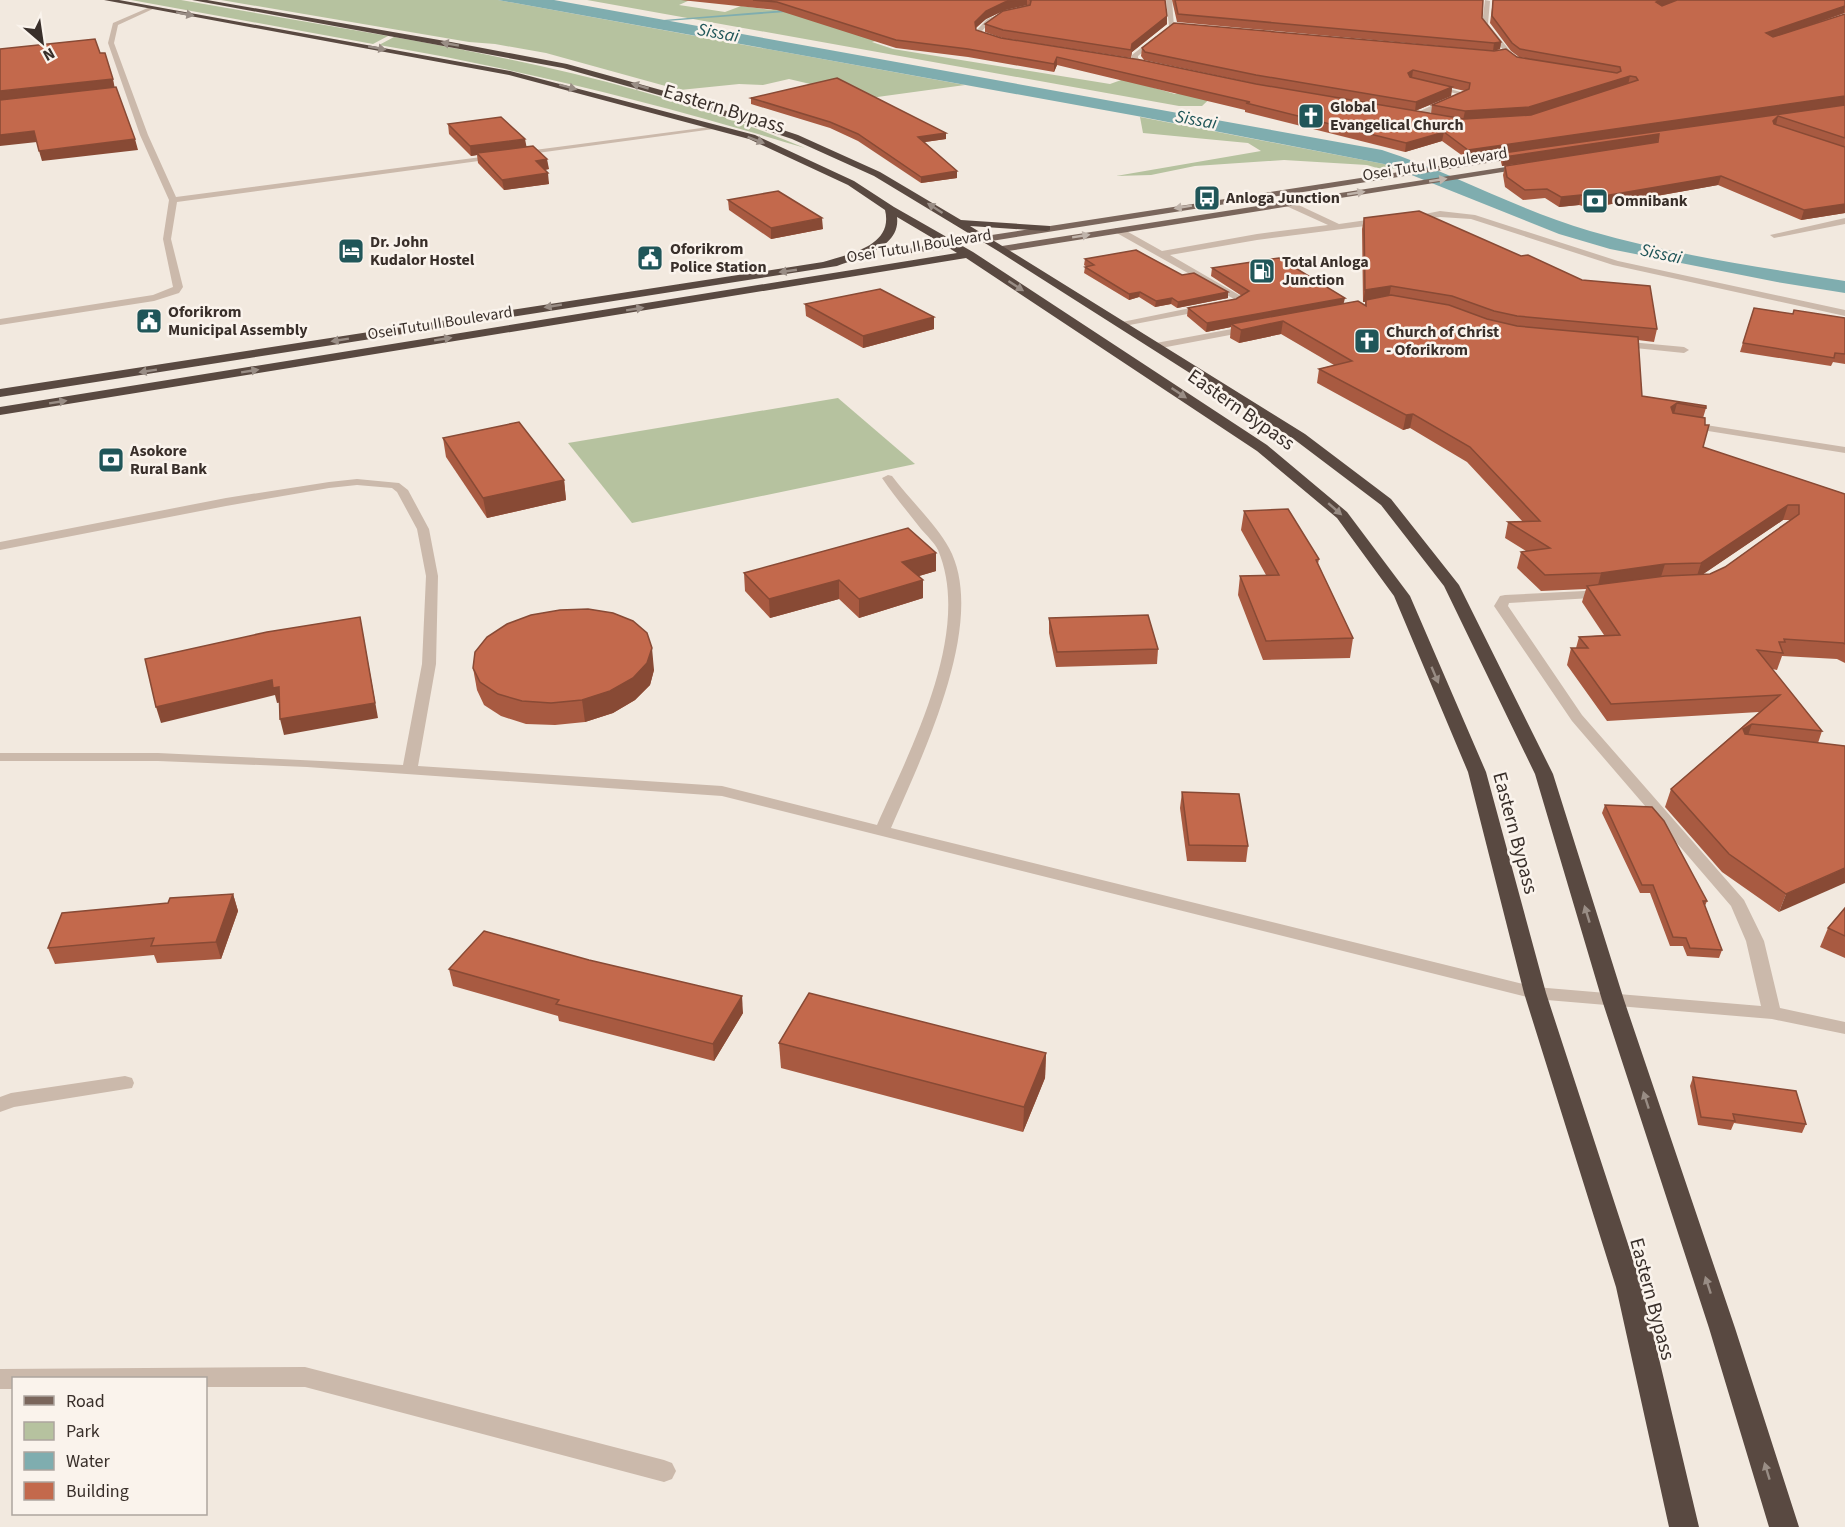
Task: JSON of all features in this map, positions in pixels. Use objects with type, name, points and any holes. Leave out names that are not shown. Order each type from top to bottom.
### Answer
[{"type":"highway","name":"Eastern Bypass","points":[[107,0],[510,73],[752,137],[851,183],[890,209],[967,254],[1262,448],[1342,515],[1402,597],[1477,772],[1535,993],[1629,1287],[1684,1527]]},
{"type":"highway","name":"Eastern Bypass","points":[[195,0],[512,55],[620,80],[748,120],[835,154],[877,174],[1156,346],[1300,437],[1386,502],[1452,585],[1544,774],[1613,1000],[1722,1328],[1784,1527]]},
{"type":"highway","points":[[826,265],[851,258],[885,239],[893,229],[894,219],[890,209]]},
{"type":"highway","points":[[952,220],[996,226],[1046,228]]},
{"type":"highway","name":"Osei Tutu II Boulevard","points":[[0,393],[985,239]]},
{"type":"highway","name":"Osei Tutu II Boulevard","points":[[0,411],[1002,249]]},
{"type":"main road","name":"Osei Tutu II Boulevard","points":[[985,239],[1530,154]]},
{"type":"main road","name":"Osei Tutu II Boulevard","points":[[1002,249],[1532,165]]},
{"type":"street","points":[[1168,0],[1172,26]]},
{"type":"street","points":[[1497,1],[1484,0],[1485,24],[1507,51],[1506,53],[1516,61],[1527,64]]},
{"type":"street","points":[[0,322],[154,298],[176,291],[178,287],[167,239],[173,200],[128,92],[110,38],[115,24],[152,8]]},
{"type":"street","points":[[1001,42],[980,36],[979,31],[989,20],[1018,10]]},
{"type":"street","points":[[1141,64],[1135,59],[1135,55],[1172,26],[1184,27]]},
{"type":"street","points":[[1498,55],[1506,53]]},
{"type":"street","points":[[1130,62],[1164,68]]},
{"type":"street","points":[[1414,117],[1465,94],[1421,84]]},
{"type":"street","points":[[116,94],[128,92]]},
{"type":"street","points":[[1405,115],[1434,120]]},
{"type":"street","points":[[173,200],[717,128]]},
{"type":"street","points":[[1287,203],[1337,226]]},
{"type":"street","points":[[1401,219],[1440,214],[1472,217],[1616,263],[1845,313]]},
{"type":"street","points":[[1162,254],[1337,226],[1390,220]]},
{"type":"street","points":[[1774,235],[1845,221]]},
{"type":"street","points":[[1118,230],[1241,299],[1122,325]]},
{"type":"street","points":[[1156,346],[1257,327]]},
{"type":"street","points":[[1605,342],[1684,350]]},
{"type":"street","points":[[1673,423],[1845,450]]},
{"type":"street","points":[[882,831],[926,727],[945,667],[954,621],[956,581],[944,549],[888,478]]},
{"type":"street","points":[[0,546],[226,502],[329,485],[357,482],[395,485],[402,490],[423,529],[432,576],[429,664],[410,770]]},
{"type":"street","points":[[1618,592],[1505,599],[1501,606],[1577,718],[1738,904],[1755,941],[1772,1013]]},
{"type":"street","points":[[0,757],[158,757],[410,770],[722,791],[1535,993],[1772,1013],[1845,1028]]},
{"type":"street","points":[[0,1106],[11,1100],[125,1083]]},
{"type":"street","points":[[207,1378],[305,1377],[664,1470]]},
{"type":"green space","points":[[131,0],[181,0],[388,36],[373,44]]},
{"type":"green space","points":[[221,0],[498,0],[965,85],[870,98],[789,79],[763,85],[739,84],[680,90],[546,53]]},
{"type":"green space","points":[[587,0],[690,0],[679,5],[725,12],[741,6],[771,10],[798,0],[896,35],[872,42],[893,49],[1110,84],[1124,79],[1175,94],[1208,83],[1218,91],[1202,106],[1179,106]]},
{"type":"green space","points":[[394,37],[551,68],[654,95],[755,128],[805,148],[594,90],[486,65],[379,45]]},
{"type":"green space","points":[[1140,117],[1397,168],[1384,170],[1367,165],[1284,160],[1195,166],[1151,175],[1116,176],[1261,151],[1248,143],[1143,133]]},
{"type":"green space","points":[[838,398],[915,464],[632,523],[568,443]]},
{"type":"water","name":"Sissai","points":[[498,0],[554,0],[1382,150],[1434,169],[1537,213],[1590,231],[1685,254],[1845,281],[1845,293],[1610,249],[1559,234],[1384,164],[1137,116]]},
{"type":"building","points":[[753,0],[1015,0],[986,11],[975,22],[976,30],[1001,38],[1141,60],[1256,84],[1464,119],[1531,115],[1638,80],[1630,76],[1529,107],[1465,111],[1432,105],[1469,89],[1470,83],[1413,70],[1408,73],[1410,77],[1452,87],[1416,102],[1256,75],[1145,52],[1142,48],[1174,23],[1494,51],[1506,49],[1517,57],[1617,73],[1621,71],[1620,67],[1520,49],[1512,43],[1492,16],[1493,0],[1660,0],[1656,2],[1662,6],[1677,0],[1845,0],[1845,6],[1766,33],[1773,37],[1845,14],[1845,96],[1468,150],[1444,132],[1406,143],[1246,103],[1250,102],[1057,57],[1054,64],[968,49],[896,40],[777,2]]},
{"type":"building","points":[[1030,0],[1165,0],[1167,16],[1132,44],[1131,50],[1003,30],[985,24],[1003,11],[1030,5]]},
{"type":"building","points":[[1175,0],[1483,0],[1482,18],[1501,42],[1178,14]]},
{"type":"building","points":[[95,39],[100,53],[105,53],[113,79],[0,91],[0,49]]},
{"type":"building","points":[[837,78],[946,133],[918,137],[957,171],[921,177],[858,134],[830,122],[751,98]]},
{"type":"building","points":[[116,87],[135,139],[39,151],[34,131],[0,135],[0,100]]},
{"type":"building","points":[[1845,105],[1845,138],[1778,116],[1773,121],[1774,124],[1845,147],[1845,204],[1804,210],[1721,176],[1592,198],[1581,195],[1561,197],[1547,189],[1525,190],[1507,177],[1505,166],[1658,142],[1659,134],[1504,157],[1503,153]]},
{"type":"building","points":[[501,117],[525,139],[470,146],[448,124]]},
{"type":"building","points":[[533,146],[547,159],[536,161],[548,173],[502,180],[477,153]]},
{"type":"building","points":[[778,191],[822,218],[771,228],[728,200]]},
{"type":"building","points":[[1419,211],[1521,256],[1528,255],[1582,280],[1650,286],[1657,329],[1517,316],[1494,311],[1452,296],[1391,286],[1365,290],[1364,218]]},
{"type":"building","points":[[1136,250],[1182,275],[1194,273],[1228,292],[1178,302],[1172,298],[1156,301],[1140,292],[1129,294],[1085,267],[1094,265],[1085,259]]},
{"type":"building","points":[[1279,258],[1345,298],[1207,323],[1188,308],[1236,299],[1249,291],[1212,268]]},
{"type":"building","points":[[880,289],[934,317],[863,336],[805,304]]},
{"type":"building","points":[[1391,295],[1449,305],[1487,319],[1517,326],[1638,337],[1642,396],[1706,406],[1706,408],[1677,403],[1671,407],[1673,413],[1705,418],[1705,425],[1709,425],[1703,447],[1845,494],[1845,644],[1784,639],[1785,642],[1779,642],[1783,653],[1757,650],[1822,731],[1752,724],[1743,729],[1745,734],[1845,746],[1845,868],[1786,894],[1729,854],[1671,789],[1780,695],[1611,704],[1571,648],[1588,648],[1579,637],[1620,635],[1587,586],[1665,576],[1710,574],[1725,567],[1799,514],[1799,505],[1788,505],[1701,563],[1665,564],[1601,573],[1545,575],[1521,552],[1550,548],[1508,522],[1540,521],[1470,447],[1413,414],[1406,415],[1319,369],[1352,361],[1283,321],[1241,330],[1231,324],[1358,301],[1366,306],[1366,300]]},
{"type":"building","points":[[1754,308],[1793,314],[1794,310],[1845,318],[1845,354],[1835,353],[1834,358],[1743,343]]},
{"type":"building","points":[[519,422],[564,480],[483,498],[443,438]]},
{"type":"building","points":[[1288,509],[1319,559],[1316,560],[1353,638],[1266,641],[1240,576],[1279,575],[1244,511]]},
{"type":"building","points":[[908,528],[936,553],[902,562],[923,580],[859,599],[839,580],[769,599],[744,573]]},
{"type":"building","points":[[588,609],[613,613],[633,621],[647,633],[652,648],[647,663],[633,678],[610,691],[582,700],[551,703],[522,701],[498,694],[480,682],[473,668],[475,652],[487,637],[507,624],[531,615],[560,610]]},
{"type":"building","points":[[1148,615],[1158,649],[1057,652],[1049,618]]},
{"type":"building","points":[[360,617],[375,703],[280,719],[279,687],[273,688],[272,680],[156,707],[145,659],[267,632]]},
{"type":"building","points":[[1182,792],[1239,794],[1248,846],[1189,845]]},
{"type":"building","points":[[1605,805],[1652,807],[1664,821],[1707,901],[1703,901],[1722,950],[1690,948],[1686,938],[1673,937],[1653,885],[1642,885]]},
{"type":"building","points":[[233,894],[216,942],[151,946],[154,938],[48,948],[62,913],[168,903],[170,898]]},
{"type":"building","points":[[1845,908],[1845,936],[1828,928]]},
{"type":"building","points":[[484,931],[589,960],[742,996],[713,1044],[556,1004],[559,1000],[449,969]]},
{"type":"building","points":[[809,993],[1046,1053],[1024,1107],[779,1043]]},
{"type":"building","points":[[1693,1077],[1796,1091],[1806,1124],[1733,1114],[1735,1121],[1701,1117]]},
{"type":"waterway","name":"Sissai","points":[[653,21],[800,10],[824,0]]},
{"type":"place","name":"Global Evangelical Church","points":[[1311,116]]},
{"type":"place","name":"Anloga Junction","points":[[1207,198]]},
{"type":"place","name":"Omnibank","points":[[1595,201]]},
{"type":"place","name":"Dr. John Kudalor Hostel","points":[[351,251]]},
{"type":"place","name":"Oforikrom Police Station","points":[[650,258]]},
{"type":"place","name":"Total Anloga Junction","points":[[1262,271]]},
{"type":"place","name":"Oforikrom Municipal Assembly","points":[[149,321]]},
{"type":"place","name":"Church of Christ - Oforikrom","points":[[1367,341]]},
{"type":"place","name":"Asokore Rural Bank","points":[[111,460]]}]
